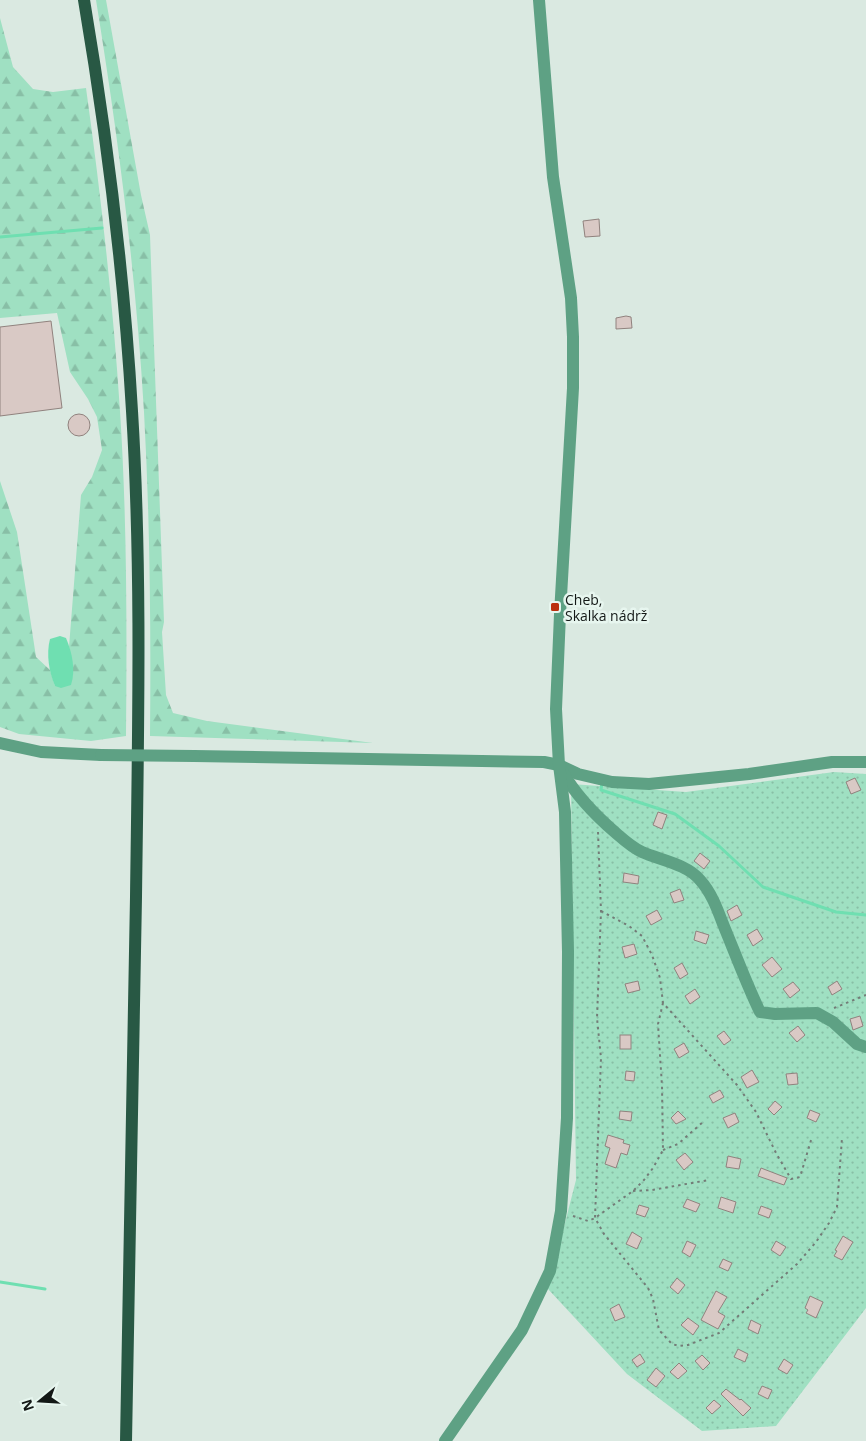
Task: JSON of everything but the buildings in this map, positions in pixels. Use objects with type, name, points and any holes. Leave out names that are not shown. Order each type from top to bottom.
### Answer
[{"type":"main road","points":[[84,0],[96,73],[116,224],[124,305],[136,504],[138,736],[126,1441]]},
{"type":"street","points":[[444,1441],[522,1330],[550,1271],[561,1211],[567,1118],[568,952],[564,812],[556,709],[560,604],[573,388],[573,337],[571,298],[552,177],[539,0]]},
{"type":"street","points":[[0,743],[41,752],[101,755],[544,762],[559,765],[578,774],[612,782],[649,784],[740,775],[832,762],[866,762]]},
{"type":"street","points":[[559,765],[569,783],[597,817],[629,844],[640,852],[680,865],[699,878],[712,898],[750,993],[760,1012],[775,1014],[817,1013],[833,1022],[858,1044],[866,1048]]},
{"type":"path","points":[[597,817],[601,911],[597,1018],[601,1058],[595,1218],[604,1234],[648,1288],[654,1299],[659,1330],[672,1344],[679,1346],[688,1345],[718,1333],[797,1264],[816,1242],[837,1207],[842,1138]]},
{"type":"path","points":[[561,1211],[588,1221],[595,1218],[633,1191],[653,1168],[663,1150],[662,1086],[658,1045],[658,1024],[663,1003],[660,978],[652,955],[642,936],[629,926],[601,911]]},
{"type":"path","points":[[822,1016],[837,1006],[866,995]]},
{"type":"path","points":[[663,1003],[737,1085],[756,1112],[776,1153],[791,1178],[800,1177],[812,1137]]},
{"type":"path","points":[[663,1150],[678,1144],[703,1122]]},
{"type":"path","points":[[633,1191],[652,1190],[708,1180]]},
{"type":"green space","points":[[96,0],[106,0],[150,235],[164,622],[162,632],[166,695],[173,713],[207,721],[373,743],[150,736],[149,534],[141,360],[125,205],[112,102]]},
{"type":"green space","points":[[0,18],[13,67],[33,89],[53,92],[86,88],[106,250],[120,411],[126,574],[126,736],[91,741],[19,734],[0,727],[0,481],[17,532],[36,657],[50,670],[55,686],[73,669],[69,647],[81,495],[92,477],[102,450],[97,417],[88,399],[70,372],[57,313],[0,318]]},
{"type":"green space","points":[[834,772],[866,774],[866,1308],[776,1426],[702,1431],[627,1374],[548,1289],[576,1180],[571,784],[686,792]]},
{"type":"shaded area","points":[[60,636],[66,638],[72,655],[73,667],[71,685],[61,688],[55,686],[48,657],[50,639]]},
{"type":"waterway","points":[[0,237],[102,228]]},
{"type":"waterway","points":[[602,782],[601,790],[675,814],[719,846],[763,887],[836,912],[866,915]]},
{"type":"waterway","points":[[0,1282],[45,1289]]},
{"type":"place","name":"Cheb, Skalka nádrž","points":[[555,607]]}]
